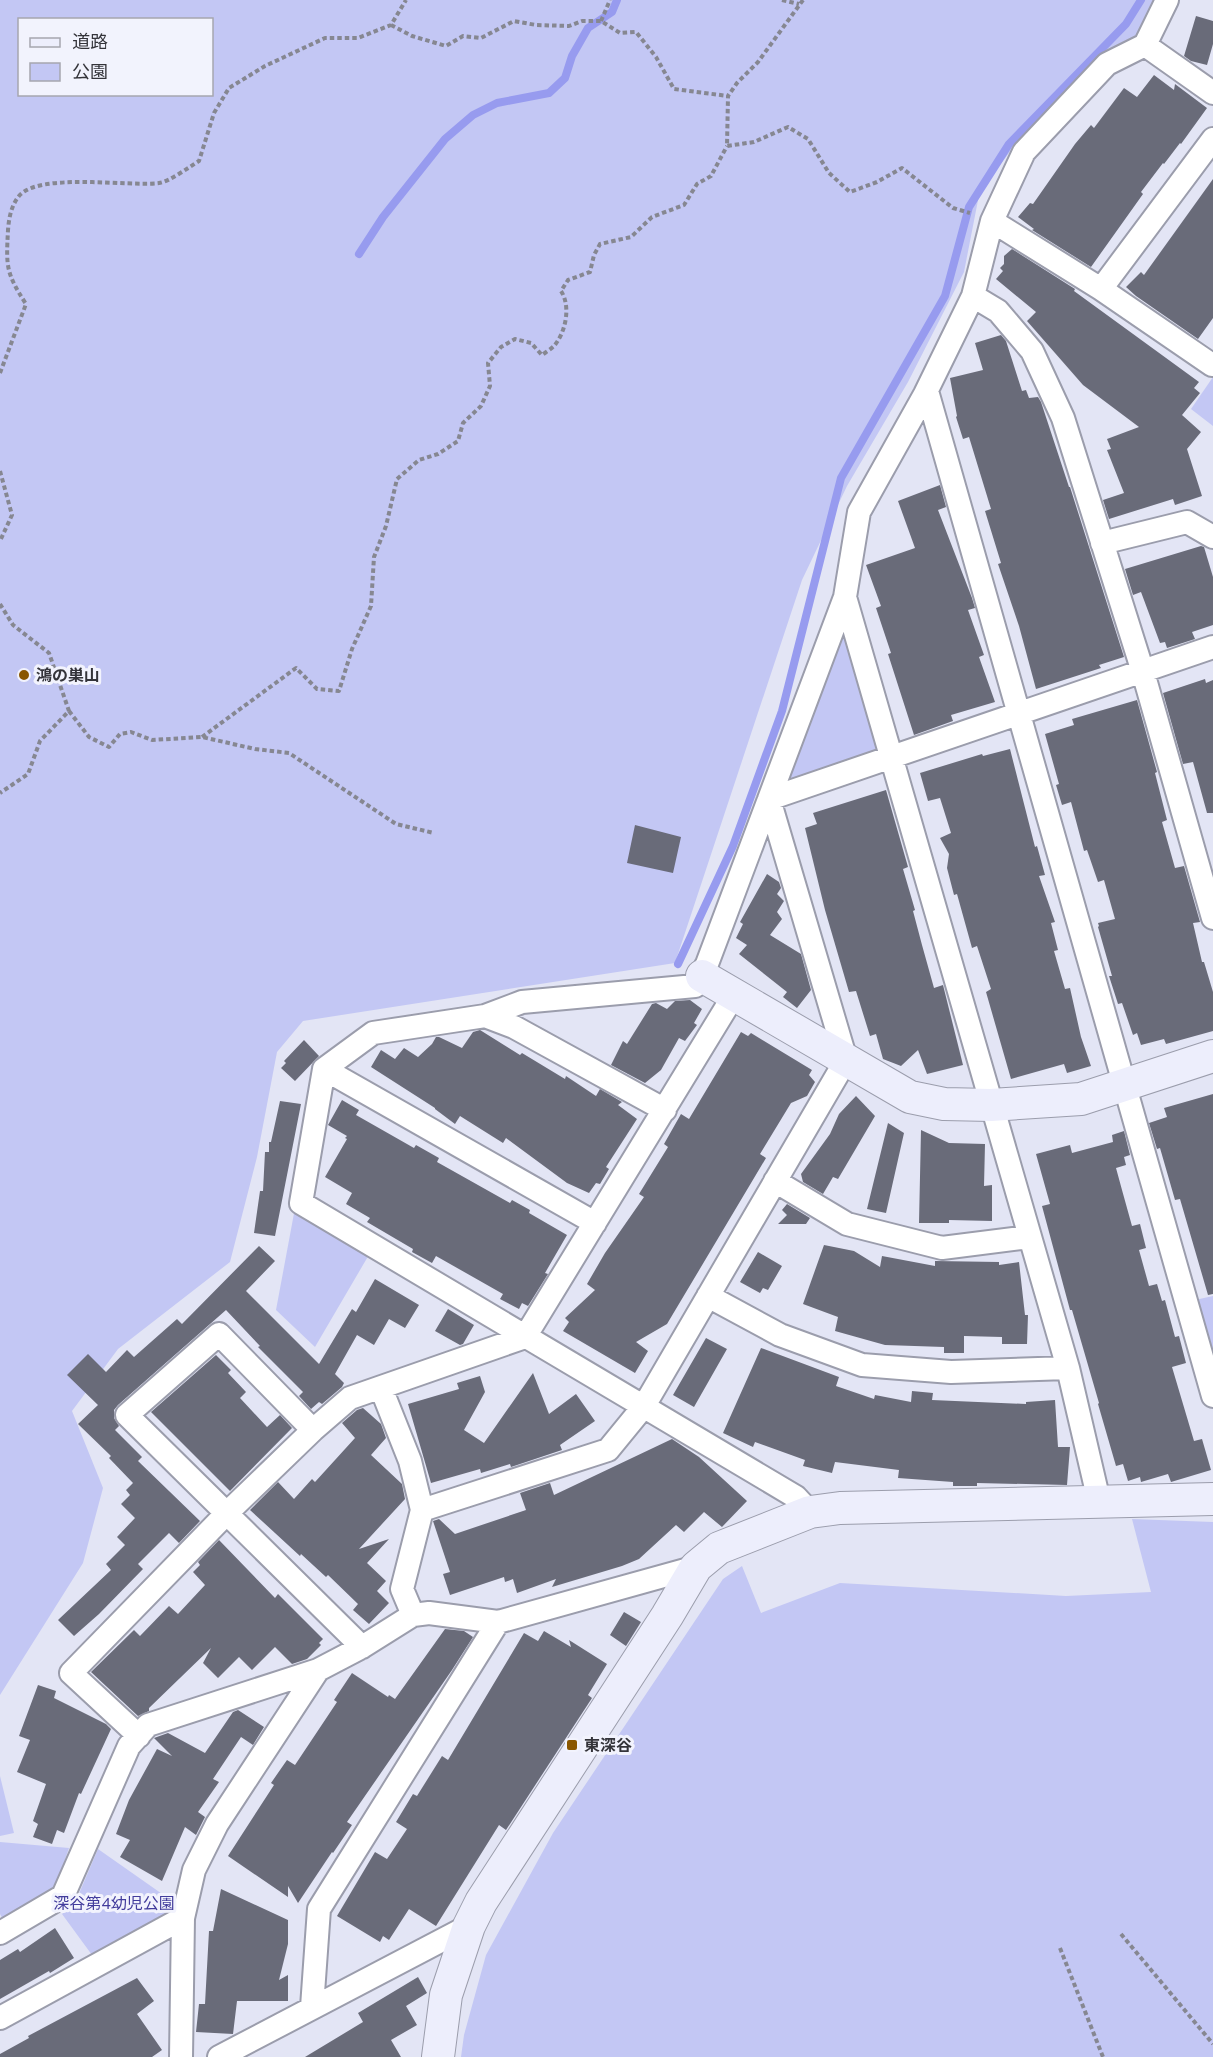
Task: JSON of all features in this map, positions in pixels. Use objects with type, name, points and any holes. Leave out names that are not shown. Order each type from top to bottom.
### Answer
[{"type":"street","points":[[810,1512],[796,1497],[301,1203],[324,1069],[373,1033],[485,1016],[522,1002],[695,986],[702,976],[845,597],[859,512],[927,391],[973,296],[992,221],[1024,152],[1107,64],[1145,45],[1167,0]]},
{"type":"street","points":[[1145,45],[1213,93]]},
{"type":"street","points":[[1101,289],[1213,139]]},
{"type":"street","points":[[992,221],[1101,289],[1213,364]]},
{"type":"street","points":[[973,296],[998,311],[1032,351],[1063,417],[1143,672],[1213,918]]},
{"type":"street","points":[[927,391],[1213,1396]]},
{"type":"street","points":[[1102,543],[1187,522],[1213,537]]},
{"type":"street","points":[[845,597],[1068,1368],[1099,1501]]},
{"type":"street","points":[[769,799],[1213,647]]},
{"type":"street","points":[[422,1510],[608,1450],[644,1406],[846,1060],[769,799]]},
{"type":"street","points":[[702,976],[910,1097],[944,1104],[991,1105],[1081,1099],[1213,1056]]},
{"type":"street","points":[[139,1736],[71,1673],[227,1513],[313,1430],[350,1398],[525,1337],[734,995]]},
{"type":"street","points":[[485,1016],[514,1027],[665,1110]]},
{"type":"street","points":[[324,1069],[595,1223]]},
{"type":"street","points":[[775,1181],[847,1224],[942,1248],[1029,1237]]},
{"type":"street","points":[[708,1296],[780,1335],[862,1365],[951,1372],[1068,1368]]},
{"type":"street","points":[[313,1430],[219,1334],[127,1415],[362,1647]]},
{"type":"street","points":[[381,1388],[410,1461],[422,1510],[402,1589],[413,1615]]},
{"type":"street","points":[[438,2057],[446,1995],[469,1926],[481,1902],[668,1616],[696,1568],[719,1548],[810,1512],[840,1508],[1213,1499]]},
{"type":"street","points":[[0,1933],[63,1896],[129,1746],[148,1725],[318,1670],[362,1647],[413,1615],[429,1613],[498,1622],[696,1568]]},
{"type":"street","points":[[312,2007],[319,1909],[498,1622]]},
{"type":"street","points":[[181,2057],[183,1918],[194,1870],[217,1824],[318,1670]]},
{"type":"street","points":[[0,2018],[183,1918]]},
{"type":"street","points":[[219,2057],[469,1926]]},
{"type":"path","points":[[0,373],[26,304],[11,281],[6,260],[10,214],[20,194],[43,184],[161,183],[199,161],[214,113],[229,88],[265,66],[326,38],[358,38],[391,25],[406,0]]},
{"type":"path","points":[[601,21],[610,0]]},
{"type":"path","points":[[782,0],[799,4]]},
{"type":"path","points":[[202,737],[296,668],[316,689],[339,691],[352,649],[371,606],[374,557],[386,526],[397,478],[419,460],[438,454],[458,441],[463,423],[481,406],[490,386],[488,363],[501,347],[515,339],[531,343],[542,355],[554,347],[565,327],[566,298],[561,291],[568,280],[590,272],[594,255],[600,244],[631,237],[652,218],[684,205],[697,184],[711,176],[727,146],[728,96],[737,83],[759,62],[803,0]]},
{"type":"path","points":[[391,25],[412,36],[446,46],[463,36],[481,38],[514,21],[536,26],[569,26],[582,21],[601,21],[620,33],[636,32],[656,57],[674,89],[728,96]]},
{"type":"path","points":[[727,146],[754,142],[788,127],[808,139],[829,173],[850,192],[878,182],[903,168],[953,208],[992,221]]},
{"type":"path","points":[[0,471],[12,515],[0,541]]},
{"type":"path","points":[[0,604],[13,625],[49,654],[69,711],[89,737],[109,747],[120,734],[131,732],[152,740],[202,737],[255,749],[289,753],[396,824],[434,833]]},
{"type":"path","points":[[0,793],[28,774],[40,741],[69,711]]},
{"type":"path","points":[[1121,1934],[1213,2044]]},
{"type":"path","points":[[1060,1948],[1103,2057]]},
{"type":"green space","points":[[0,0],[1155,0],[1136,37],[1089,64],[1035,120],[980,190],[964,272],[908,382],[847,486],[802,580],[675,963],[303,1021],[277,1052],[257,1157],[230,1262],[118,1349],[72,1411],[103,1488],[83,1563],[0,1695]]},
{"type":"green space","points":[[1213,377],[1213,426],[1191,409]]},
{"type":"green space","points":[[844,623],[884,754],[783,787]]},
{"type":"green space","points":[[295,1208],[370,1253],[315,1347],[276,1310]]},
{"type":"green space","points":[[1213,1296],[1213,1364],[1195,1300]]},
{"type":"green space","points":[[1132,1519],[1213,1522],[1213,2057],[461,2057],[464,2035],[486,1955],[553,1833],[723,1579],[742,1566],[761,1613],[840,1583],[1066,1596],[1151,1592]]},
{"type":"green space","points":[[0,1776],[14,1833],[0,1836]]},
{"type":"green space","points":[[0,1842],[69,1848],[57,1883],[47,1894],[2,1918],[0,1914]]},
{"type":"green space","name":"深谷第4幼児公園","points":[[98,1849],[175,1903],[175,1910],[92,1955],[62,1914],[75,1903]]},
{"type":"building","points":[[1196,16],[1213,21],[1213,44],[1207,65],[1191,61],[1184,56]]},
{"type":"building","points":[[1154,75],[1174,90],[1175,84],[1207,108],[1141,192],[1143,194],[1091,267],[1032,230],[1034,229],[1018,217],[1030,203],[1033,204],[1075,144],[1091,125],[1094,128],[1124,88],[1137,97]]},
{"type":"building","points":[[1213,179],[1213,318],[1198,339],[1126,287],[1141,272],[1144,275]]},
{"type":"building","points":[[1012,249],[1075,289],[1074,291],[1199,382],[1194,388],[1200,393],[1182,415],[1201,432],[1187,449],[1202,496],[1175,505],[1173,499],[1109,519],[1103,500],[1124,493],[1107,450],[1111,449],[1107,439],[1139,427],[1083,385],[1027,321],[1036,312],[996,279],[1003,271],[1000,268],[1004,264],[1004,256]]},
{"type":"building","points":[[1001,335],[1006,341],[1022,391],[1026,390],[1029,398],[1038,397],[1041,402],[1124,657],[1099,665],[1101,668],[1036,689],[1019,626],[998,564],[1001,563],[985,511],[991,509],[969,437],[963,439],[956,417],[950,378],[983,370],[975,343]]},
{"type":"building","points":[[940,485],[946,507],[938,510],[975,608],[968,610],[984,655],[979,657],[995,702],[951,715],[953,721],[914,735],[876,608],[881,606],[866,565],[915,548],[898,501]]},
{"type":"building","points":[[1204,547],[1213,577],[1213,625],[1192,632],[1195,639],[1167,648],[1165,642],[1160,643],[1141,592],[1133,595],[1125,569]]},
{"type":"building","points":[[1205,679],[1206,683],[1213,680],[1213,813],[1207,813],[1193,762],[1183,764],[1163,693]]},
{"type":"building","points":[[1137,700],[1157,772],[1155,773],[1167,820],[1162,822],[1175,868],[1184,866],[1200,922],[1193,923],[1202,962],[1204,962],[1213,992],[1213,1031],[1166,1044],[1164,1039],[1141,1045],[1137,1033],[1133,1035],[1122,1003],[1118,1004],[1098,927],[1098,923],[1115,919],[1104,880],[1098,882],[1087,850],[1084,851],[1071,802],[1062,805],[1056,785],[1059,784],[1045,734],[1074,725],[1072,719]]},
{"type":"building","points":[[1010,749],[1035,847],[1037,846],[1045,875],[1039,876],[1055,922],[1051,923],[1058,950],[1054,951],[1065,989],[1070,988],[1081,1037],[1091,1066],[1067,1073],[1064,1064],[1011,1079],[986,992],[991,989],[977,946],[972,948],[947,868],[949,854],[940,838],[951,833],[940,798],[928,801],[920,773],[982,754],[983,756]]},
{"type":"building","points":[[886,790],[908,867],[903,869],[934,988],[943,985],[963,1065],[927,1074],[918,1050],[901,1066],[883,1059],[876,1034],[870,1036],[856,991],[849,992],[825,910],[805,828],[817,824],[813,813]]},
{"type":"building","points":[[635,825],[681,837],[673,873],[627,863]]},
{"type":"building","points":[[767,874],[779,882],[781,888],[777,894],[784,901],[777,912],[782,919],[770,935],[801,954],[811,990],[797,1008],[783,997],[787,992],[739,954],[747,945],[736,938],[743,924],[740,922]]},
{"type":"building","points":[[690,1000],[702,1009],[694,1023],[697,1025],[685,1041],[679,1038],[661,1070],[645,1083],[611,1065],[623,1041],[627,1044],[652,1004],[656,1003],[667,1009],[675,1001]]},
{"type":"building","points":[[480,1030],[520,1055],[522,1053],[565,1079],[566,1076],[596,1096],[600,1089],[622,1102],[618,1105],[637,1119],[606,1167],[609,1169],[600,1184],[596,1183],[589,1193],[567,1183],[506,1138],[503,1143],[460,1116],[455,1124],[435,1108],[371,1067],[381,1050],[395,1059],[404,1048],[418,1057],[436,1037],[462,1048],[473,1032]]},
{"type":"building","points":[[741,1032],[748,1036],[751,1033],[812,1070],[809,1075],[815,1082],[807,1096],[791,1103],[760,1154],[766,1158],[667,1324],[636,1342],[648,1351],[635,1373],[563,1331],[569,1322],[565,1318],[595,1290],[587,1284],[605,1253],[644,1197],[639,1194],[668,1147],[664,1144],[681,1114],[689,1119]]},
{"type":"building","points":[[304,1040],[319,1056],[295,1081],[281,1068],[286,1063],[284,1061]]},
{"type":"building","points":[[1213,1094],[1213,1294],[1208,1295],[1180,1199],[1175,1200],[1160,1148],[1157,1149],[1149,1123],[1167,1117],[1164,1108]]},
{"type":"building","points":[[856,1096],[875,1116],[838,1179],[833,1177],[823,1194],[803,1182],[801,1174],[830,1134],[839,1114]]},
{"type":"building","points":[[342,1100],[359,1110],[356,1115],[414,1148],[416,1145],[439,1158],[437,1162],[510,1203],[512,1200],[530,1210],[529,1213],[567,1235],[545,1273],[548,1274],[528,1306],[522,1303],[519,1309],[500,1299],[503,1294],[436,1256],[432,1263],[412,1252],[413,1249],[367,1222],[370,1218],[346,1204],[352,1193],[325,1177],[347,1139],[345,1138],[347,1136],[328,1125]]},
{"type":"building","points":[[280,1101],[301,1104],[275,1236],[254,1233],[260,1191],[263,1191],[265,1152],[269,1152],[269,1142],[271,1142]]},
{"type":"building","points":[[888,1123],[904,1133],[886,1213],[867,1209]]},
{"type":"building","points":[[921,1130],[949,1143],[985,1144],[984,1186],[992,1185],[992,1221],[949,1220],[949,1223],[919,1223]]},
{"type":"building","points":[[1124,1131],[1130,1155],[1124,1157],[1126,1165],[1116,1168],[1132,1226],[1140,1224],[1146,1248],[1139,1250],[1149,1286],[1157,1284],[1162,1301],[1165,1300],[1175,1337],[1179,1336],[1186,1363],[1172,1367],[1194,1441],[1202,1439],[1211,1470],[1171,1482],[1168,1474],[1141,1482],[1140,1477],[1128,1481],[1123,1464],[1116,1466],[1042,1206],[1050,1204],[1036,1154],[1070,1145],[1072,1153],[1113,1142],[1112,1135]]},
{"type":"building","points":[[787,1204],[810,1218],[806,1224],[778,1224],[787,1215],[782,1210]]},
{"type":"building","points":[[824,1245],[854,1251],[880,1267],[882,1256],[935,1266],[935,1261],[999,1262],[999,1265],[1019,1262],[1025,1315],[1028,1315],[1027,1344],[1002,1344],[1002,1337],[964,1336],[964,1353],[944,1353],[944,1347],[885,1345],[835,1331],[838,1317],[803,1304]]},
{"type":"building","points":[[259,1246],[275,1261],[246,1291],[319,1364],[352,1309],[356,1312],[375,1279],[419,1305],[405,1328],[389,1319],[374,1345],[357,1335],[335,1374],[344,1383],[342,1387],[322,1404],[319,1402],[311,1409],[299,1396],[303,1392],[258,1347],[260,1346],[226,1310],[118,1405],[114,1410],[114,1418],[119,1426],[115,1430],[142,1457],[138,1461],[200,1521],[179,1543],[169,1533],[138,1564],[143,1569],[74,1636],[58,1620],[111,1570],[106,1564],[125,1545],[117,1537],[135,1518],[121,1504],[130,1495],[126,1490],[133,1483],[109,1458],[111,1456],[78,1424],[98,1405],[67,1375],[88,1354],[106,1372],[127,1350],[134,1357],[177,1319],[182,1324]]},
{"type":"building","points":[[758,1252],[782,1266],[768,1290],[763,1288],[760,1293],[740,1282]]},
{"type":"building","points":[[448,1309],[474,1325],[463,1344],[460,1345],[435,1331]]},
{"type":"building","points":[[706,1338],[727,1349],[694,1407],[673,1395]]},
{"type":"building","points":[[761,1348],[839,1377],[836,1386],[874,1399],[875,1395],[911,1402],[912,1391],[933,1393],[932,1400],[1026,1404],[1026,1402],[1055,1400],[1058,1447],[1070,1447],[1067,1485],[977,1483],[977,1486],[953,1486],[953,1482],[898,1478],[899,1470],[835,1462],[832,1473],[803,1466],[805,1460],[755,1442],[753,1447],[723,1433]]},
{"type":"building","points":[[216,1355],[231,1370],[228,1373],[246,1392],[240,1398],[267,1427],[280,1415],[292,1428],[230,1491],[151,1412]]},
{"type":"building","points":[[533,1373],[549,1414],[576,1394],[595,1421],[560,1445],[562,1450],[511,1467],[510,1464],[481,1473],[480,1469],[431,1483],[408,1404],[459,1389],[457,1383],[480,1376],[485,1392],[464,1430],[484,1443]]},
{"type":"building","points":[[363,1408],[381,1424],[386,1438],[371,1455],[402,1484],[405,1499],[359,1549],[389,1539],[367,1563],[386,1581],[377,1591],[389,1603],[369,1624],[353,1610],[358,1604],[328,1575],[326,1577],[301,1554],[300,1556],[250,1510],[278,1482],[294,1499],[312,1479],[315,1482],[355,1438],[342,1423],[357,1410]]},
{"type":"building","points":[[672,1439],[699,1457],[747,1501],[722,1527],[704,1512],[684,1532],[676,1525],[639,1559],[622,1566],[552,1587],[556,1579],[517,1593],[513,1579],[505,1582],[504,1577],[450,1595],[443,1574],[450,1572],[433,1521],[439,1519],[455,1534],[526,1510],[520,1493],[550,1483],[554,1495]]},
{"type":"building","points":[[219,1540],[275,1598],[278,1594],[323,1639],[319,1643],[321,1645],[307,1659],[292,1664],[275,1647],[252,1670],[239,1657],[218,1678],[203,1663],[211,1648],[149,1708],[149,1711],[138,1716],[91,1672],[134,1630],[140,1636],[169,1606],[178,1614],[205,1585],[193,1572],[200,1565],[198,1562]]},
{"type":"building","points":[[624,1612],[641,1622],[626,1646],[610,1635]]},
{"type":"building","points":[[445,1629],[464,1631],[473,1637],[347,1822],[352,1825],[298,1903],[288,1886],[288,1897],[228,1856],[274,1785],[271,1783],[287,1760],[295,1765],[337,1702],[334,1700],[352,1673],[388,1697],[389,1695],[395,1699]]},
{"type":"building","points":[[544,1631],[571,1647],[569,1640],[607,1664],[588,1695],[592,1698],[506,1830],[499,1825],[436,1926],[409,1909],[389,1940],[383,1936],[380,1942],[337,1916],[375,1852],[387,1859],[407,1829],[396,1822],[413,1794],[417,1796],[442,1756],[448,1760],[524,1633],[538,1641]]},
{"type":"building","points":[[38,1685],[56,1691],[54,1698],[106,1724],[111,1729],[81,1794],[79,1793],[64,1833],[57,1830],[52,1844],[33,1837],[38,1824],[33,1821],[46,1784],[17,1772],[30,1740],[19,1736]]},
{"type":"building","points":[[238,1710],[264,1727],[253,1745],[241,1737],[213,1779],[219,1782],[198,1812],[205,1817],[196,1835],[185,1827],[162,1881],[120,1857],[130,1840],[116,1834],[129,1800],[157,1749],[172,1756],[154,1738],[168,1733],[205,1753],[233,1712]]},
{"type":"building","points":[[221,1889],[288,1920],[288,1944],[279,1980],[288,1975],[288,2001],[237,2001],[233,2034],[196,2032],[199,2004],[205,2004],[209,1931],[213,1931]]},
{"type":"building","points":[[55,1928],[74,1958],[0,1999],[0,1960],[18,1949],[20,1952]]},
{"type":"building","points":[[418,1977],[427,1993],[406,2006],[417,2025],[391,2040],[401,2057],[305,2057],[363,2022],[358,2013]]},
{"type":"building","points":[[137,1978],[154,2001],[137,2014],[162,2050],[152,2057],[0,2057],[0,2054],[29,2038],[28,2036]]},
{"type":"waterway","points":[[359,254],[383,217],[445,139],[473,115],[497,103],[549,93],[565,78],[572,56],[588,28],[612,12],[617,0]]},
{"type":"waterway","points":[[678,964],[733,846],[782,711],[841,478],[945,296],[969,207],[1009,144],[1126,24],[1141,0]]},
{"type":"place","name":"鴻の巣山","points":[[24,675]]},
{"type":"place","name":"東深谷","points":[[572,1745]]}]
